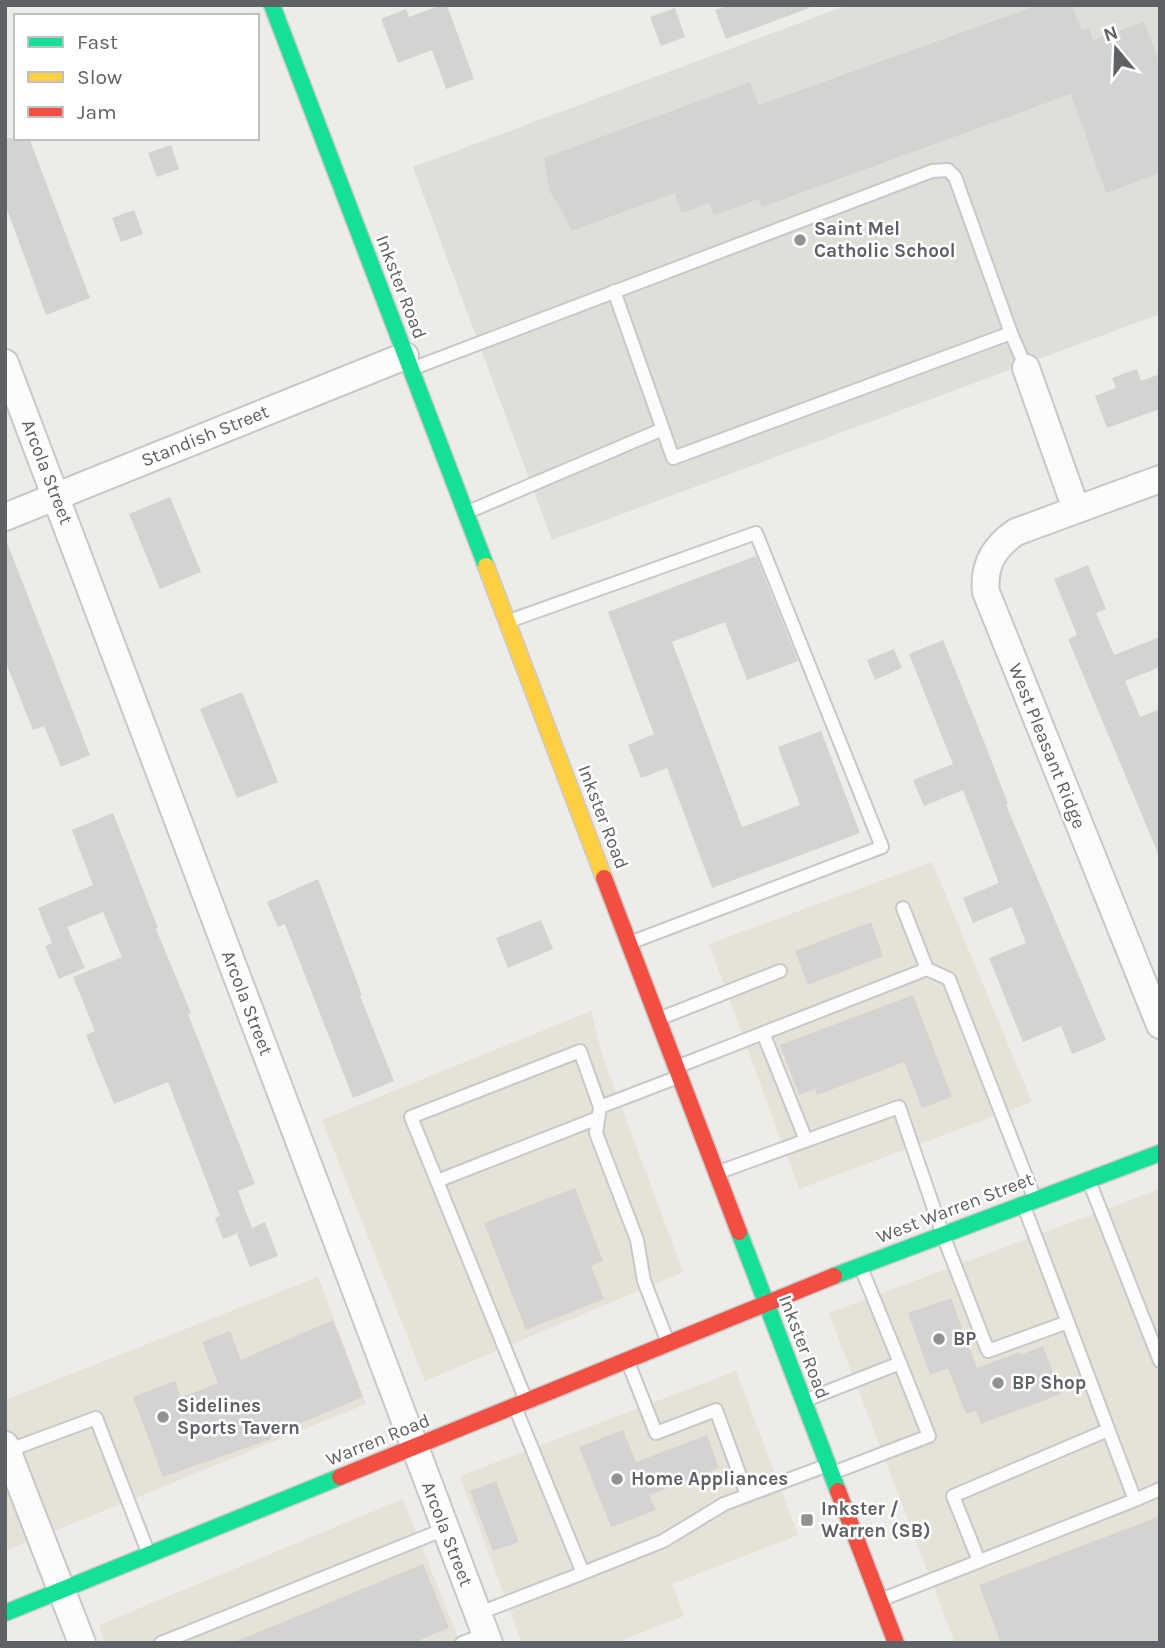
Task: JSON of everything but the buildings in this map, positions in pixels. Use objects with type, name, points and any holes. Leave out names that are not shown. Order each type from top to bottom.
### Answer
[{"type":"main road","name":"Inkster Road","points":[[272,5],[896,1643]]},
{"type":"main road","name":"West Warren Street","points":[[766,1305],[860,1266],[1160,1153]]},
{"type":"main road","name":"Warren Road","points":[[5,1613],[766,1305]]},
{"type":"street","name":"Arcola Street","points":[[5,363],[445,1530],[478,1633]]},
{"type":"street","name":"Standish Street","points":[[5,517],[408,363]]},
{"type":"street","points":[[1026,368],[1076,509]]},
{"type":"street","name":"West Pleasant Ridge","points":[[1160,479],[1016,532],[1003,541],[993,553],[985,580],[986,592],[1160,1025]]},
{"type":"street","points":[[6,1448],[82,1643]]},
{"type":"lane","points":[[408,363],[614,291],[932,171],[948,170],[955,177],[1026,368]]},
{"type":"lane","points":[[614,291],[673,458],[1011,333]]},
{"type":"lane","points":[[465,513],[663,429]]},
{"type":"lane","points":[[506,622],[756,533],[882,847],[628,943]]},
{"type":"lane","points":[[903,908],[927,969],[949,979],[1029,1203],[1068,1322],[1135,1500]]},
{"type":"lane","points":[[437,1181],[599,1112],[677,1072],[763,1033],[927,969]]},
{"type":"lane","points":[[657,1019],[780,971]]},
{"type":"lane","points":[[763,1033],[806,1140]]},
{"type":"lane","points":[[583,1573],[411,1117],[580,1051],[599,1112],[596,1133],[638,1240],[644,1281],[669,1344]]},
{"type":"lane","points":[[716,1173],[899,1107],[943,1235],[988,1351],[1068,1322]]},
{"type":"lane","points":[[1089,1181],[1160,1361]]},
{"type":"lane","points":[[478,1633],[583,1573],[663,1541],[724,1504],[929,1436],[860,1266]]},
{"type":"lane","points":[[627,1361],[656,1433],[716,1410],[747,1495]]},
{"type":"lane","points":[[803,1401],[900,1363]]},
{"type":"lane","points":[[6,1448],[96,1419],[149,1555]]},
{"type":"lane","points":[[979,1561],[953,1496],[1108,1430]]},
{"type":"lane","points":[[879,1600],[1160,1489]]},
{"type":"lane","points":[[161,1643],[445,1530]]},
{"type":"shaded area","name":"Saint Mel Catholic School","points":[[848,5],[1160,5],[1160,314],[552,540],[413,167]]},
{"type":"shaded area","points":[[932,862],[1032,1102],[799,1189],[709,944]]},
{"type":"shaded area","points":[[591,1011],[603,1057],[683,1272],[425,1381],[322,1120]]},
{"type":"shaded area","points":[[1160,1189],[1160,1643],[955,1643],[829,1313]]},
{"type":"shaded area","points":[[318,1277],[366,1404],[5,1551],[5,1400]]},
{"type":"shaded area","points":[[736,1371],[798,1535],[672,1584],[684,1616],[615,1643],[522,1643],[460,1476]]},
{"type":"shaded area","points":[[403,1499],[460,1643],[105,1643],[99,1625]]},
{"type":"traffic: fast","points":[[272,5],[486,566]]},
{"type":"traffic: fast","points":[[834,1276],[1160,1153]]},
{"type":"traffic: fast","points":[[739,1232],[838,1491]]},
{"type":"traffic: fast","points":[[5,1613],[340,1477]]},
{"type":"traffic: slow","points":[[486,566],[604,878]]},
{"type":"traffic: jam","points":[[604,878],[739,1232]]},
{"type":"traffic: jam","points":[[340,1477],[834,1276]]},
{"type":"traffic: jam","points":[[838,1491],[896,1643]]},
{"type":"place","name":"Saint Mel Catholic School","points":[[800,240]]},
{"type":"place","name":"BP","points":[[939,1339]]},
{"type":"place","name":"BP Shop","points":[[998,1383]]},
{"type":"place","name":"Sidelines Sports Tavern","points":[[163,1417]]},
{"type":"place","name":"Home Appliances","points":[[617,1479]]},
{"type":"place","name":"Inkster / Warren (SB)","points":[[807,1520]]}]
